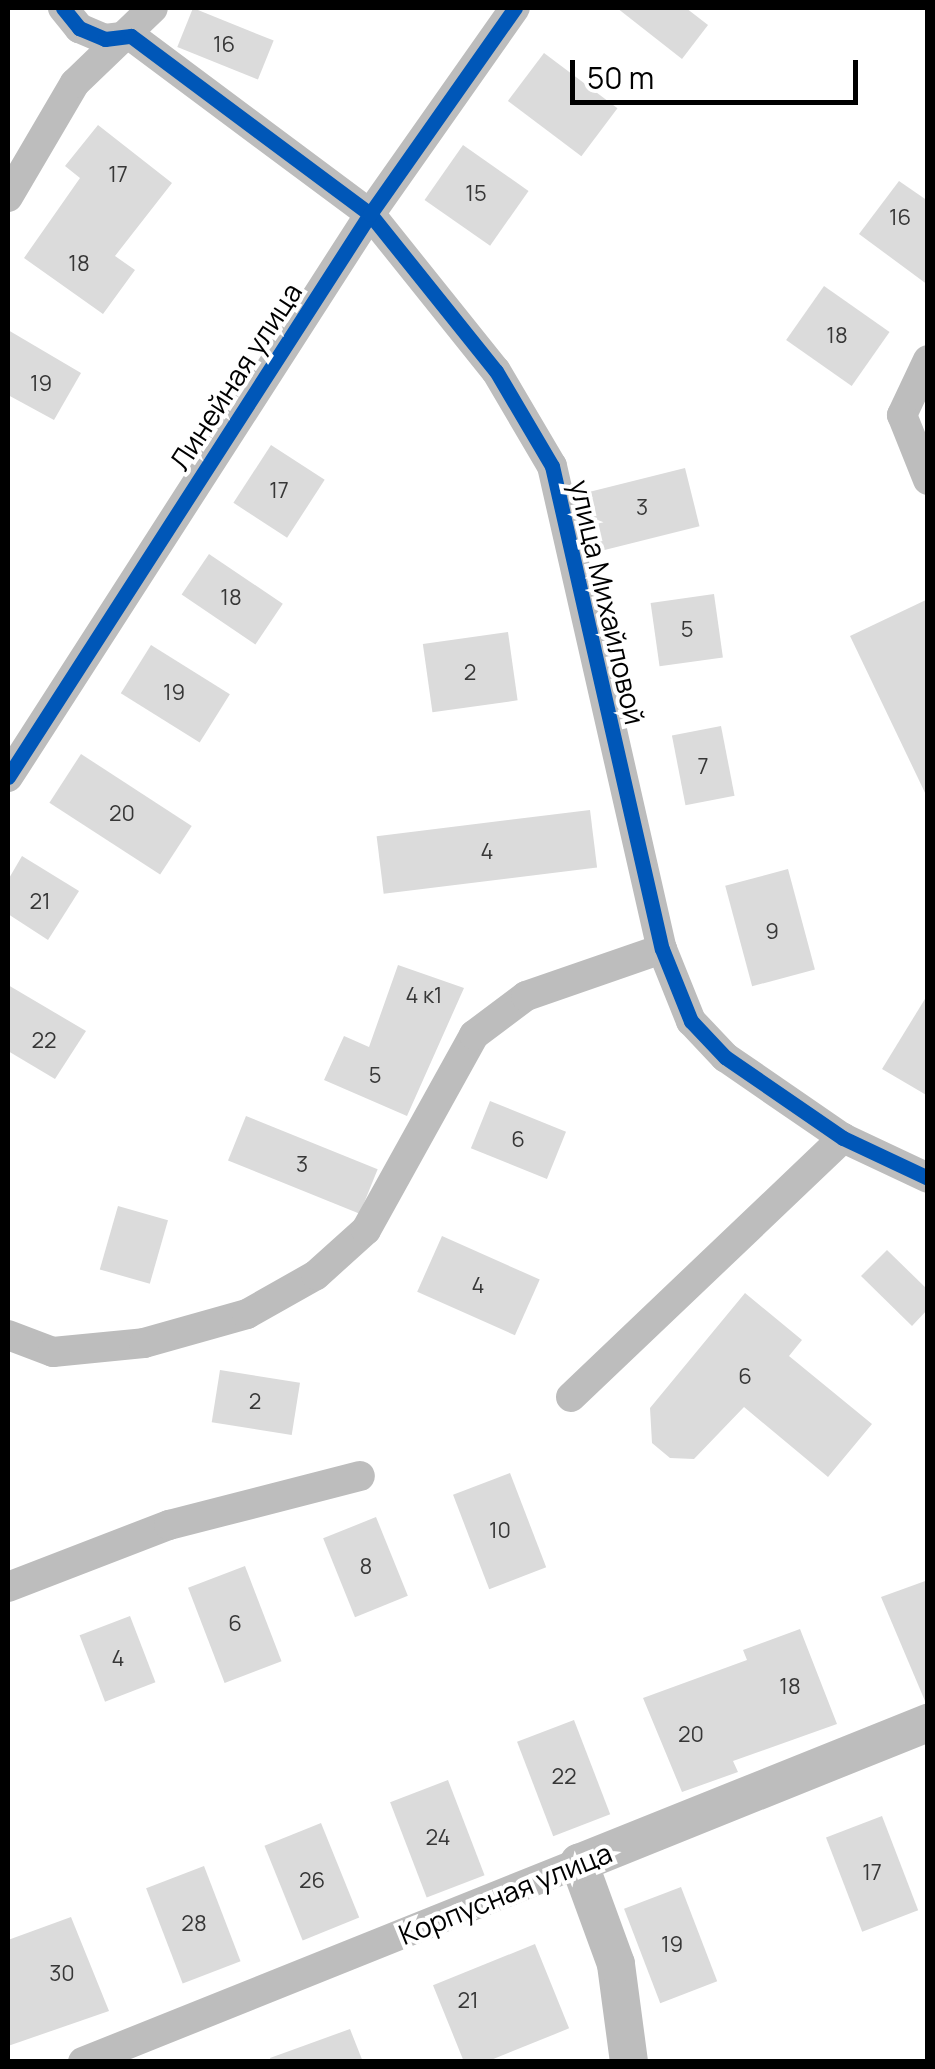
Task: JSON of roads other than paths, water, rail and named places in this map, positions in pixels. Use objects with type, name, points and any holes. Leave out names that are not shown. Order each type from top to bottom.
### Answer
[{"type":"street","name":"улица Михайловой","points":[[64,8],[79,28],[104,39],[131,36],[370,214],[496,371],[552,466],[662,950],[691,1021],[725,1057],[843,1138],[928,1178]]},
{"type":"street","points":[[8,196],[75,83],[131,36],[153,8]]},
{"type":"street","name":"Линейная улица","points":[[8,777],[370,214],[515,8]]},
{"type":"street","points":[[928,360],[902,415],[928,480]]},
{"type":"street","points":[[8,1335],[53,1352],[144,1344],[247,1314],[316,1275],[366,1230],[474,1035],[526,996],[662,950]]},
{"type":"street","points":[[571,1397],[843,1138]]},
{"type":"street","points":[[8,1587],[169,1526],[360,1476]]},
{"type":"street","name":"Корпусная улица","points":[[83,2062],[928,1722]]},
{"type":"street","points":[[579,1863],[616,1964],[629,2062]]}]
